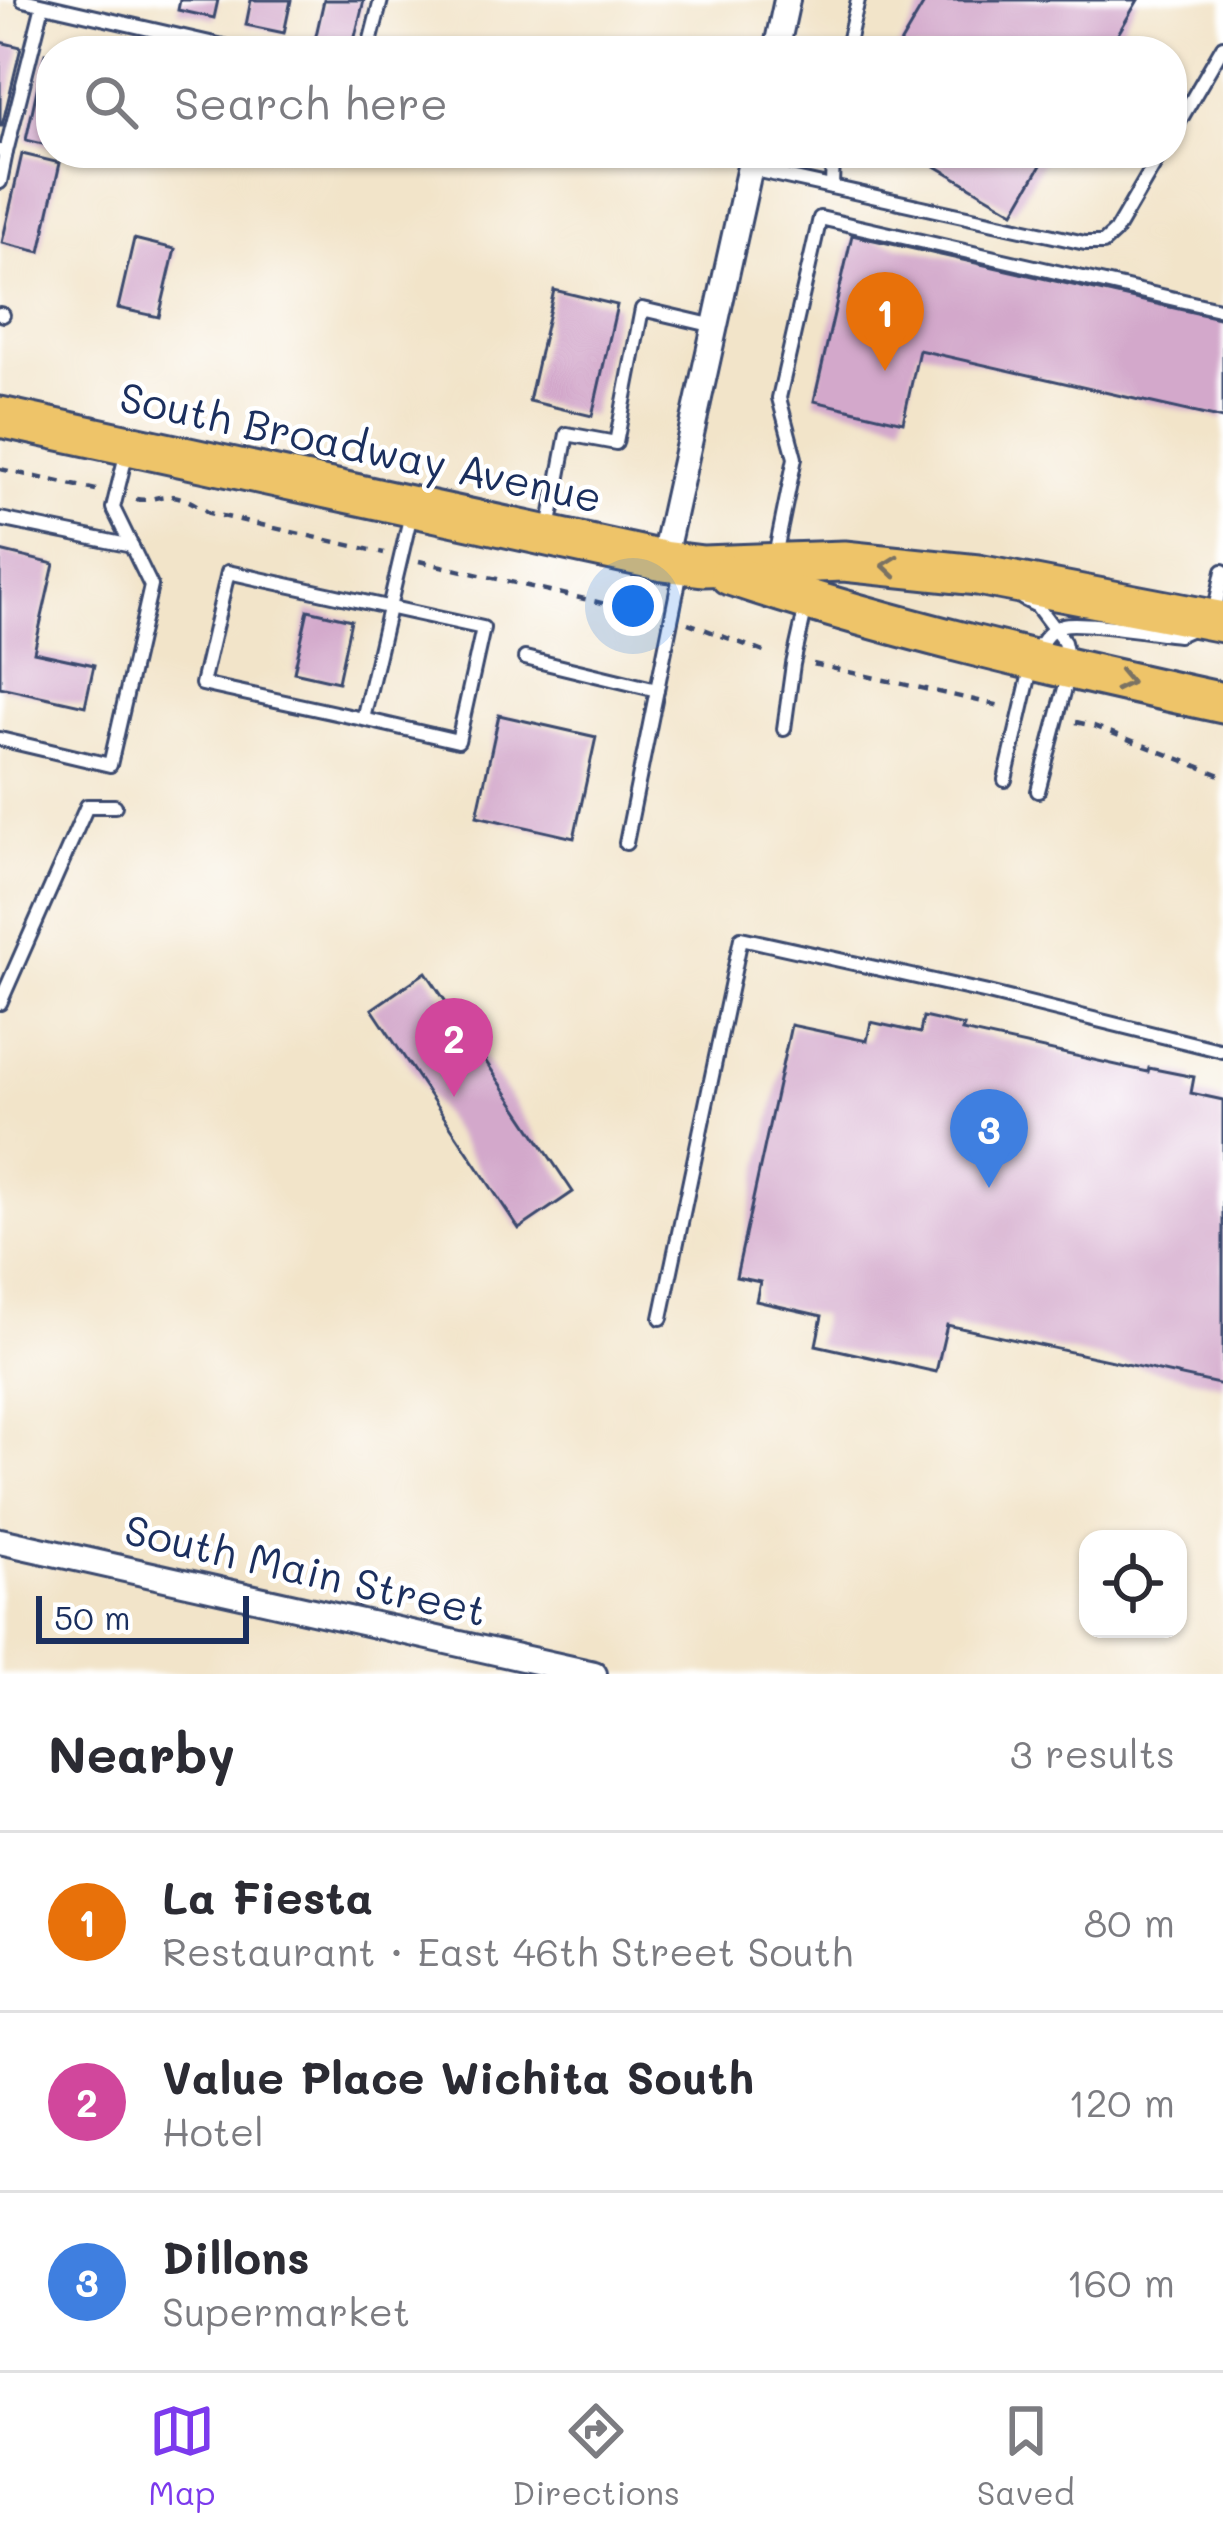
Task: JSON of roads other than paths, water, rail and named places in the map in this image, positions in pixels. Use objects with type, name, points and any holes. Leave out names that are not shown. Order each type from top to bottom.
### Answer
[{"type":"main road","name":"South Broadway Avenue","points":[[0,417],[683,564],[807,601],[1053,653],[1223,703]]},
{"type":"main road","name":"South Broadway Avenue","points":[[683,564],[844,561],[978,575],[1218,621]]},
{"type":"street","points":[[779,36],[787,0]]},
{"type":"street","points":[[683,564],[715,326],[750,168]]},
{"type":"street","name":"South Main Street","points":[[0,1541],[594,1674]]},
{"type":"lane","points":[[23,0],[181,36]]},
{"type":"lane","points":[[372,36],[381,0]]},
{"type":"lane","points":[[850,36],[858,0]]},
{"type":"lane","points":[[0,182],[3,151],[43,4]]},
{"type":"lane","points":[[1187,108],[1223,46]]},
{"type":"lane","points":[[774,168],[832,187],[1084,243],[1102,243],[1115,232],[1152,168]]},
{"type":"lane","points":[[832,187],[833,168]]},
{"type":"lane","points":[[773,563],[795,458],[779,398],[820,218],[1223,310]]},
{"type":"lane","points":[[548,536],[567,434],[616,443],[642,309],[715,326]]},
{"type":"lane","points":[[0,739],[110,765],[151,586],[113,508],[128,445]]},
{"type":"lane","points":[[363,718],[412,507]]},
{"type":"lane","points":[[0,519],[132,546]]},
{"type":"lane","points":[[626,843],[683,564]]},
{"type":"lane","points":[[1006,780],[1022,710],[1068,623],[1178,635],[1218,621],[1223,571]]},
{"type":"lane","points":[[228,572],[482,628],[458,741],[363,718],[202,684],[228,572]]},
{"type":"lane","points":[[978,575],[1037,606],[1053,653],[1058,718],[1038,791]]},
{"type":"lane","points":[[784,729],[807,601]]},
{"type":"lane","points":[[525,658],[657,690]]},
{"type":"lane","points":[[0,1003],[87,806],[116,806]]},
{"type":"lane","points":[[661,1318],[741,938],[1223,1051]]},
{"type":"place","name":"La Fiesta","points":[[885,371]]},
{"type":"place","name":"Value Place Wichita South","points":[[454,1097]]},
{"type":"place","name":"Dillons","points":[[989,1188]]}]
